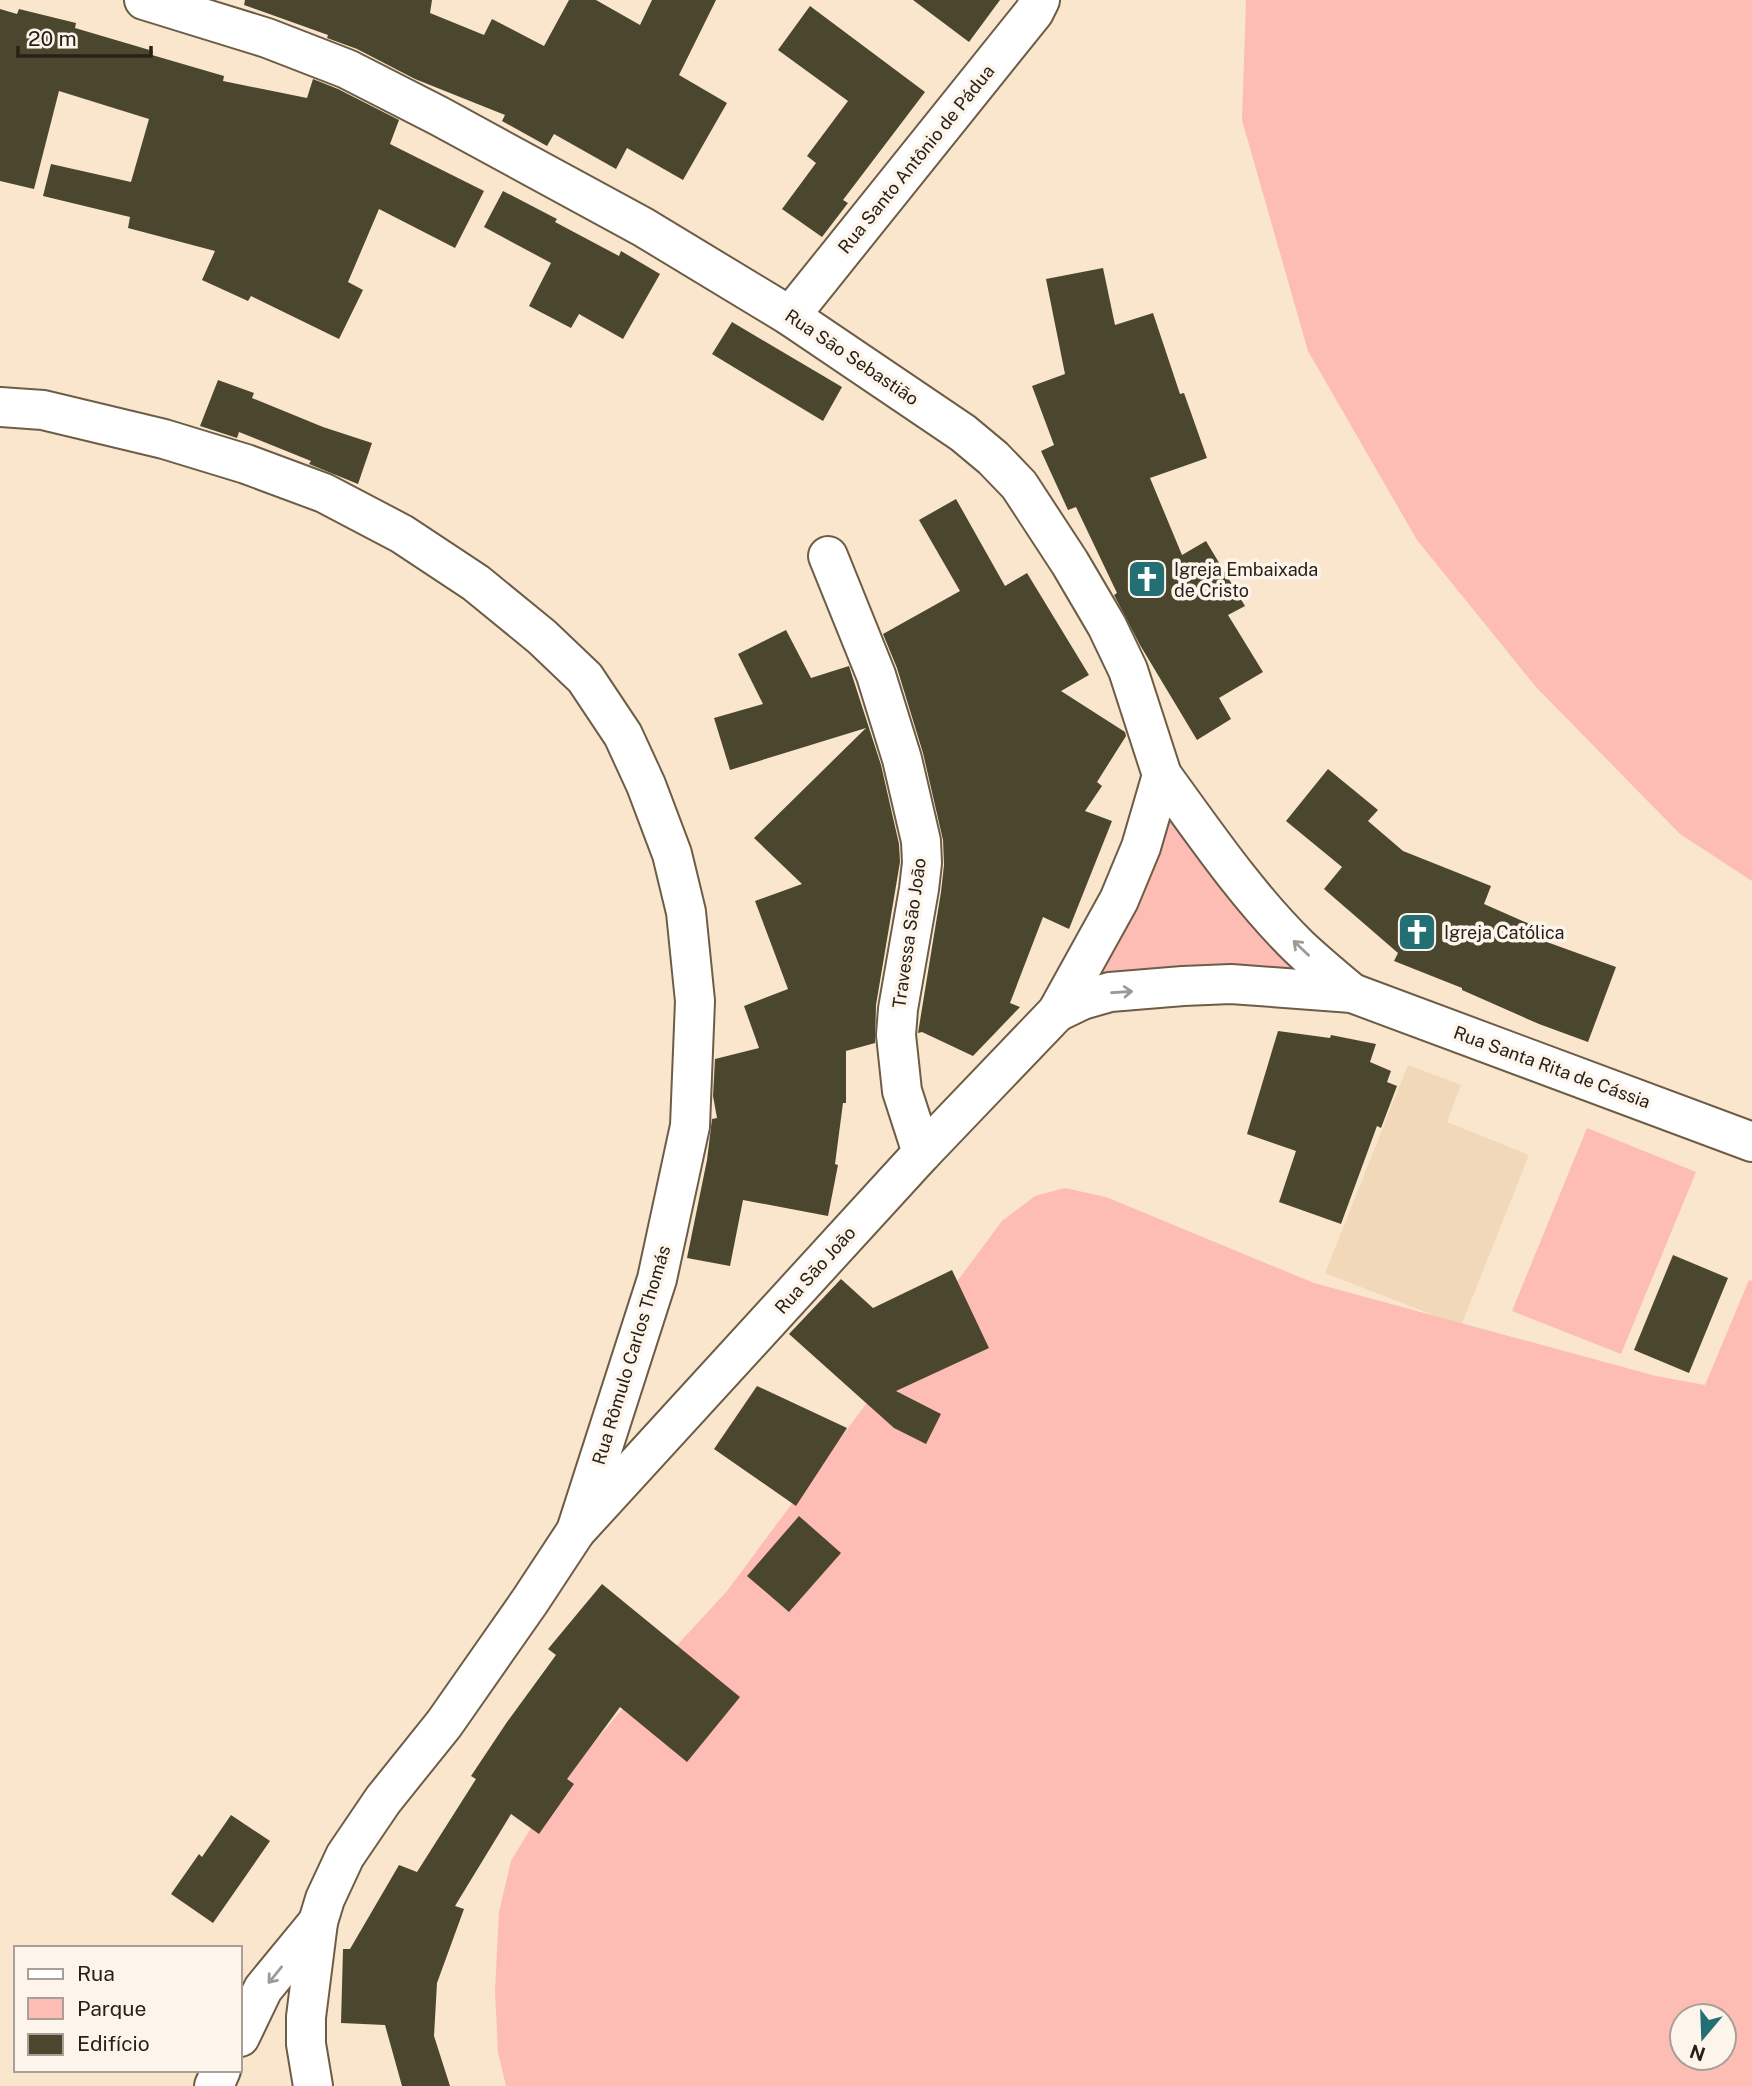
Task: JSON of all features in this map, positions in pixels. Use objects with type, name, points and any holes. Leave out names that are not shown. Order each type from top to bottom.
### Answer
[{"type":"street","name":"Rua São Sebastião","points":[[144,0],[267,38],[347,69],[643,227],[790,316],[963,433],[993,458],[1018,485],[1070,562],[1118,648],[1145,717],[1162,775]]},
{"type":"street","name":"Rua Santo Antônio de Pádua","points":[[790,316],[1041,0]]},
{"type":"street","name":"Rua Rômulo Carlos Thomás","points":[[0,407],[43,410],[102,423],[246,464],[324,493],[402,534],[476,583],[542,636],[585,678],[623,735],[646,785],[672,854],[686,912],[695,1001],[690,1126],[657,1279],[576,1531],[444,1724],[383,1800],[345,1856],[325,1899],[318,1922],[306,2017],[306,2044],[313,2086]]},
{"type":"street","name":"Travessa São João","points":[[828,556],[876,675],[902,759],[921,841],[919,888],[896,1035],[902,1091],[922,1153]]},
{"type":"street","name":"Rua Santa Rita de Cássia","points":[[1162,775],[1265,909],[1299,947],[1352,993]]},
{"type":"street","points":[[1058,1012],[1119,900],[1141,847],[1162,775]]},
{"type":"street","name":"Rua Santa Rita de Cássia","points":[[1058,1012],[1082,1000],[1110,992],[1183,986],[1231,984],[1352,993],[1752,1142]]},
{"type":"street","name":"Rua São João","points":[[576,1531],[922,1153],[1058,1012]]},
{"type":"street","points":[[242,2033],[263,1989],[318,1922]]},
{"type":"shaded area","points":[[1408,1065],[1461,1085],[1447,1122],[1529,1155],[1461,1326],[1325,1273]]},
{"type":"green space","points":[[1246,0],[1752,0],[1752,881],[1680,834],[1536,687],[1417,540],[1308,351],[1242,120]]},
{"type":"green space","points":[[1165,802],[1316,979],[1092,979]]},
{"type":"green space","points":[[1587,1128],[1696,1172],[1621,1354],[1512,1311]]},
{"type":"green space","points":[[1065,1188],[1106,1197],[1314,1283],[1656,1376],[1705,1385],[1749,1280],[1752,1281],[1752,2086],[506,2086],[498,2053],[495,1990],[499,1912],[511,1861],[552,1793],[658,1666],[727,1591],[1002,1221],[1035,1196]]},
{"type":"building","points":[[245,0],[432,0],[430,13],[484,35],[492,19],[544,46],[569,0],[596,0],[640,25],[652,0],[716,0],[679,75],[727,103],[683,180],[627,148],[616,169],[554,134],[547,146],[502,121],[505,115],[415,79],[357,49],[327,38],[328,35],[244,5]]},
{"type":"building","points":[[913,0],[1000,0],[969,42]]},
{"type":"building","points":[[810,6],[925,92],[843,200],[848,203],[822,237],[782,209],[816,163],[807,156],[848,101],[778,50]]},
{"type":"building","points":[[0,9],[17,14],[19,9],[76,23],[75,28],[224,76],[223,81],[307,98],[313,79],[399,120],[390,144],[484,191],[455,248],[379,209],[348,282],[363,290],[339,339],[251,296],[248,301],[202,280],[215,251],[128,228],[130,217],[43,196],[51,164],[131,182],[149,119],[59,91],[34,189],[0,181]]},
{"type":"building","points":[[503,191],[619,256],[621,251],[660,274],[623,339],[579,314],[571,328],[529,306],[551,263],[484,227]]},
{"type":"building","points":[[1103,268],[1115,325],[1153,313],[1180,394],[1184,393],[1207,458],[1150,478],[1182,555],[1206,541],[1245,606],[1228,615],[1263,672],[1219,698],[1231,719],[1197,740],[1140,645],[1114,595],[1117,593],[1076,507],[1068,510],[1041,451],[1054,445],[1032,386],[1065,374],[1046,279]]},
{"type":"building","points":[[732,322],[842,387],[823,421],[712,354]]},
{"type":"building","points":[[218,380],[254,393],[252,398],[323,427],[372,443],[358,484],[309,464],[311,461],[239,432],[237,438],[200,426]]},
{"type":"building","points":[[956,499],[1005,586],[1027,573],[1089,675],[1061,691],[1125,732],[1126,736],[1097,782],[1102,786],[1085,811],[1112,821],[1069,929],[1043,917],[1010,1003],[1020,1007],[973,1056],[922,1032],[918,1033],[941,892],[943,840],[923,753],[897,668],[883,634],[960,591],[919,520]]},
{"type":"building","points":[[786,630],[811,678],[849,666],[881,765],[899,844],[900,862],[876,1005],[875,1043],[846,1051],[846,1103],[843,1103],[835,1164],[838,1165],[828,1216],[743,1200],[730,1266],[687,1258],[707,1160],[712,1119],[717,1118],[713,1096],[715,1059],[759,1048],[744,1006],[788,989],[755,901],[802,884],[754,838],[866,728],[730,770],[714,718],[763,704],[738,654]]},
{"type":"building","points":[[1328,769],[1378,810],[1368,821],[1403,851],[1491,886],[1484,904],[1548,932],[1544,941],[1616,967],[1588,1042],[1539,1024],[1462,988],[1394,961],[1398,953],[1324,889],[1342,867],[1286,821]]},
{"type":"building","points":[[1278,1031],[1330,1038],[1331,1035],[1376,1044],[1370,1062],[1391,1071],[1387,1082],[1397,1086],[1381,1128],[1377,1126],[1341,1224],[1279,1202],[1296,1151],[1247,1134]]},
{"type":"building","points":[[1673,1255],[1728,1278],[1689,1373],[1634,1350]]},
{"type":"building","points":[[952,1270],[989,1348],[896,1391],[941,1414],[926,1444],[894,1428],[789,1334],[841,1279],[873,1308]]},
{"type":"building","points":[[757,1386],[847,1428],[796,1506],[714,1449]]},
{"type":"building","points":[[799,1516],[841,1553],[789,1612],[747,1576]]},
{"type":"building","points":[[602,1584],[740,1697],[687,1762],[620,1707],[567,1779],[574,1784],[539,1834],[511,1814],[455,1906],[464,1909],[437,1983],[434,2036],[450,2086],[402,2086],[385,2025],[341,2023],[343,1949],[350,1949],[399,1865],[417,1872],[476,1779],[471,1776],[556,1655],[548,1649]]},
{"type":"building","points":[[231,1815],[270,1841],[213,1923],[171,1894],[199,1854],[202,1857]]},
{"type":"place","name":"Igreja Embaixada de Cristo","points":[[1147,579]]},
{"type":"place","name":"Igreja Católica","points":[[1417,932]]}]
